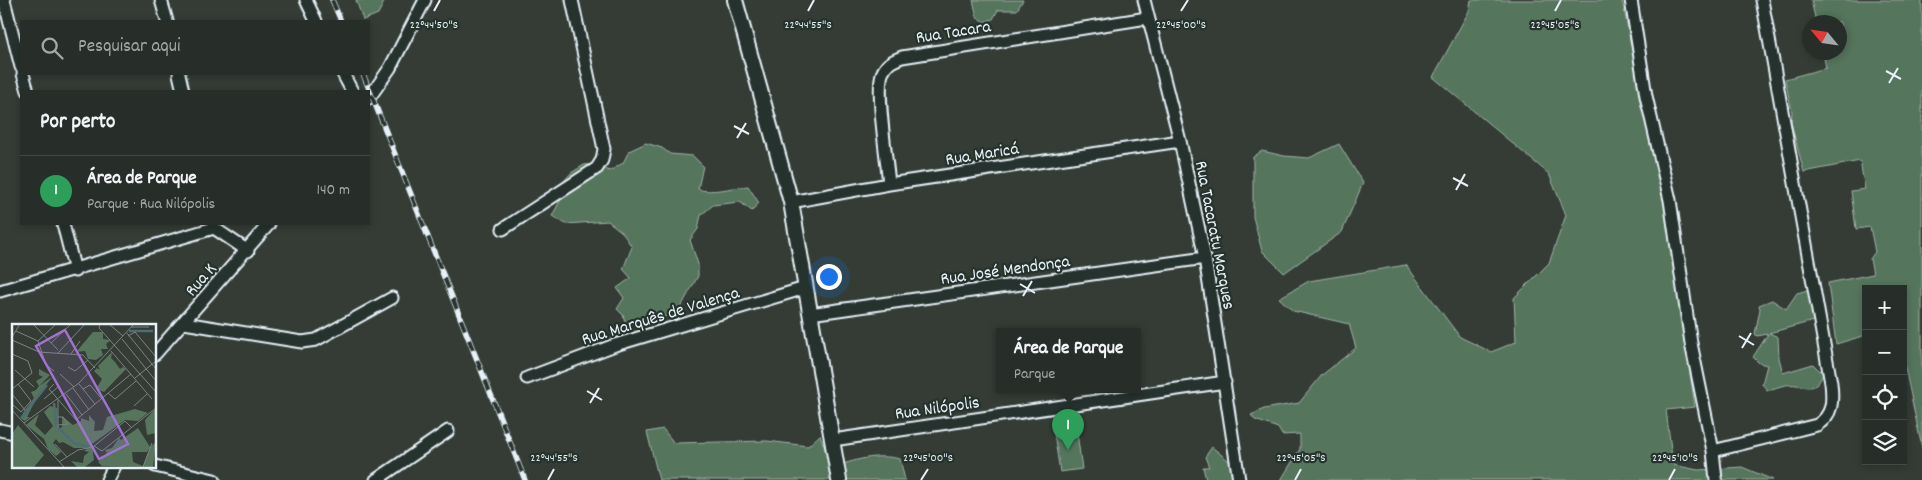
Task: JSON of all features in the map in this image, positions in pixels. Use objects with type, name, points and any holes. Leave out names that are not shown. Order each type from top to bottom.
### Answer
[{"type":"street","points":[[4,0],[20,63]]},
{"type":"street","points":[[161,0],[166,20]]},
{"type":"street","points":[[306,0],[316,20]]},
{"type":"street","points":[[370,97],[390,68],[425,0]]},
{"type":"street","points":[[503,228],[597,168],[602,160],[604,149],[572,0]]},
{"type":"street","points":[[735,0],[791,202],[839,480]]},
{"type":"street","name":"Rua Tacaratu Marques","points":[[1144,0],[1147,18],[1180,141],[1205,258],[1240,480]]},
{"type":"street","points":[[1631,0],[1646,96],[1670,200],[1691,343],[1713,452],[1716,480]]},
{"type":"street","points":[[1713,452],[1817,425],[1825,420],[1832,402],[1831,383],[1762,0]]},
{"type":"street","name":"Rua Tacara","points":[[889,184],[881,93],[882,74],[889,62],[902,57],[1147,18]]},
{"type":"street","points":[[23,75],[28,90]]},
{"type":"street","points":[[179,75],[183,90]]},
{"type":"street","points":[[344,75],[351,90]]},
{"type":"street","name":"Rua Maricá","points":[[791,202],[889,184],[1180,141]]},
{"type":"street","points":[[62,225],[75,271]]},
{"type":"street","name":"Rua K","points":[[156,353],[184,324],[268,225]]},
{"type":"street","points":[[0,291],[75,271],[214,226],[248,251]]},
{"type":"street","name":"Rua José Mendonça","points":[[810,314],[1205,258]]},
{"type":"street","name":"Rua Marquês de Valença","points":[[527,378],[615,345],[805,288]]},
{"type":"street","points":[[184,324],[302,342],[316,340],[392,298]]},
{"type":"street","name":"Rua Nilópolis","points":[[833,440],[1225,382]]},
{"type":"street","points":[[376,480],[448,431]]},
{"type":"street","points":[[156,466],[214,480]]},
{"type":"street","points":[[107,480],[113,468]]},
{"type":"green space","points":[[356,0],[385,0],[378,14],[363,20]]},
{"type":"green space","points":[[973,0],[1023,0],[1017,10],[998,10],[993,19],[984,22],[977,17]]},
{"type":"green space","points":[[1471,0],[1622,0],[1669,228],[1695,407],[1666,410],[1673,465],[1698,470],[1742,467],[1773,480],[1281,480],[1300,449],[1300,434],[1282,435],[1278,428],[1255,420],[1251,415],[1264,409],[1299,403],[1322,375],[1356,348],[1349,324],[1293,311],[1279,298],[1309,281],[1406,265],[1460,337],[1491,352],[1516,342],[1514,298],[1549,263],[1566,215],[1549,174],[1433,77],[1469,11]]},
{"type":"green space","points":[[1811,0],[1922,0],[1922,448],[1907,377],[1907,285],[1862,285],[1862,336],[1836,344],[1828,283],[1873,274],[1870,259],[1875,252],[1870,227],[1856,229],[1851,191],[1865,189],[1860,161],[1804,172],[1791,123],[1792,112],[1785,79],[1826,68],[1824,60],[1847,60],[1847,15],[1814,15]]},
{"type":"green space","points":[[646,143],[662,148],[670,154],[693,156],[703,166],[698,189],[715,191],[748,186],[759,203],[752,211],[740,202],[713,205],[701,215],[698,229],[690,240],[698,264],[698,276],[677,314],[626,325],[623,315],[617,309],[624,298],[617,288],[631,278],[623,269],[632,247],[622,232],[608,221],[566,224],[552,216],[561,199],[563,182],[571,173],[584,165],[593,164],[610,171],[623,163],[629,151]]},
{"type":"green space","points":[[1339,144],[1363,183],[1342,232],[1284,273],[1262,251],[1253,217],[1253,157],[1262,151],[1284,156],[1309,158]]},
{"type":"green space","points":[[1811,289],[1817,320],[1769,333],[1778,337],[1779,358],[1783,373],[1813,364],[1823,374],[1820,381],[1812,387],[1786,385],[1767,390],[1762,384],[1767,365],[1759,363],[1753,357],[1768,334],[1757,336],[1755,334],[1760,309],[1759,305],[1772,300],[1786,309],[1797,293]]},
{"type":"green space","points":[[1075,418],[1082,469],[1060,472],[1052,421]]},
{"type":"green space","points":[[663,429],[674,443],[767,441],[808,446],[820,435],[832,468],[865,458],[891,457],[900,459],[905,480],[659,480],[647,432]]},
{"type":"green space","points":[[1212,447],[1229,461],[1235,480],[1206,480],[1203,467],[1209,467],[1205,457]]},
{"type":"railway","points":[[332,0],[341,20]]},
{"type":"railway","points":[[363,75],[369,90]]},
{"type":"railway","points":[[370,92],[525,480]]},
{"type":"place","name":"Área de Parque","points":[[1068,450]]}]
